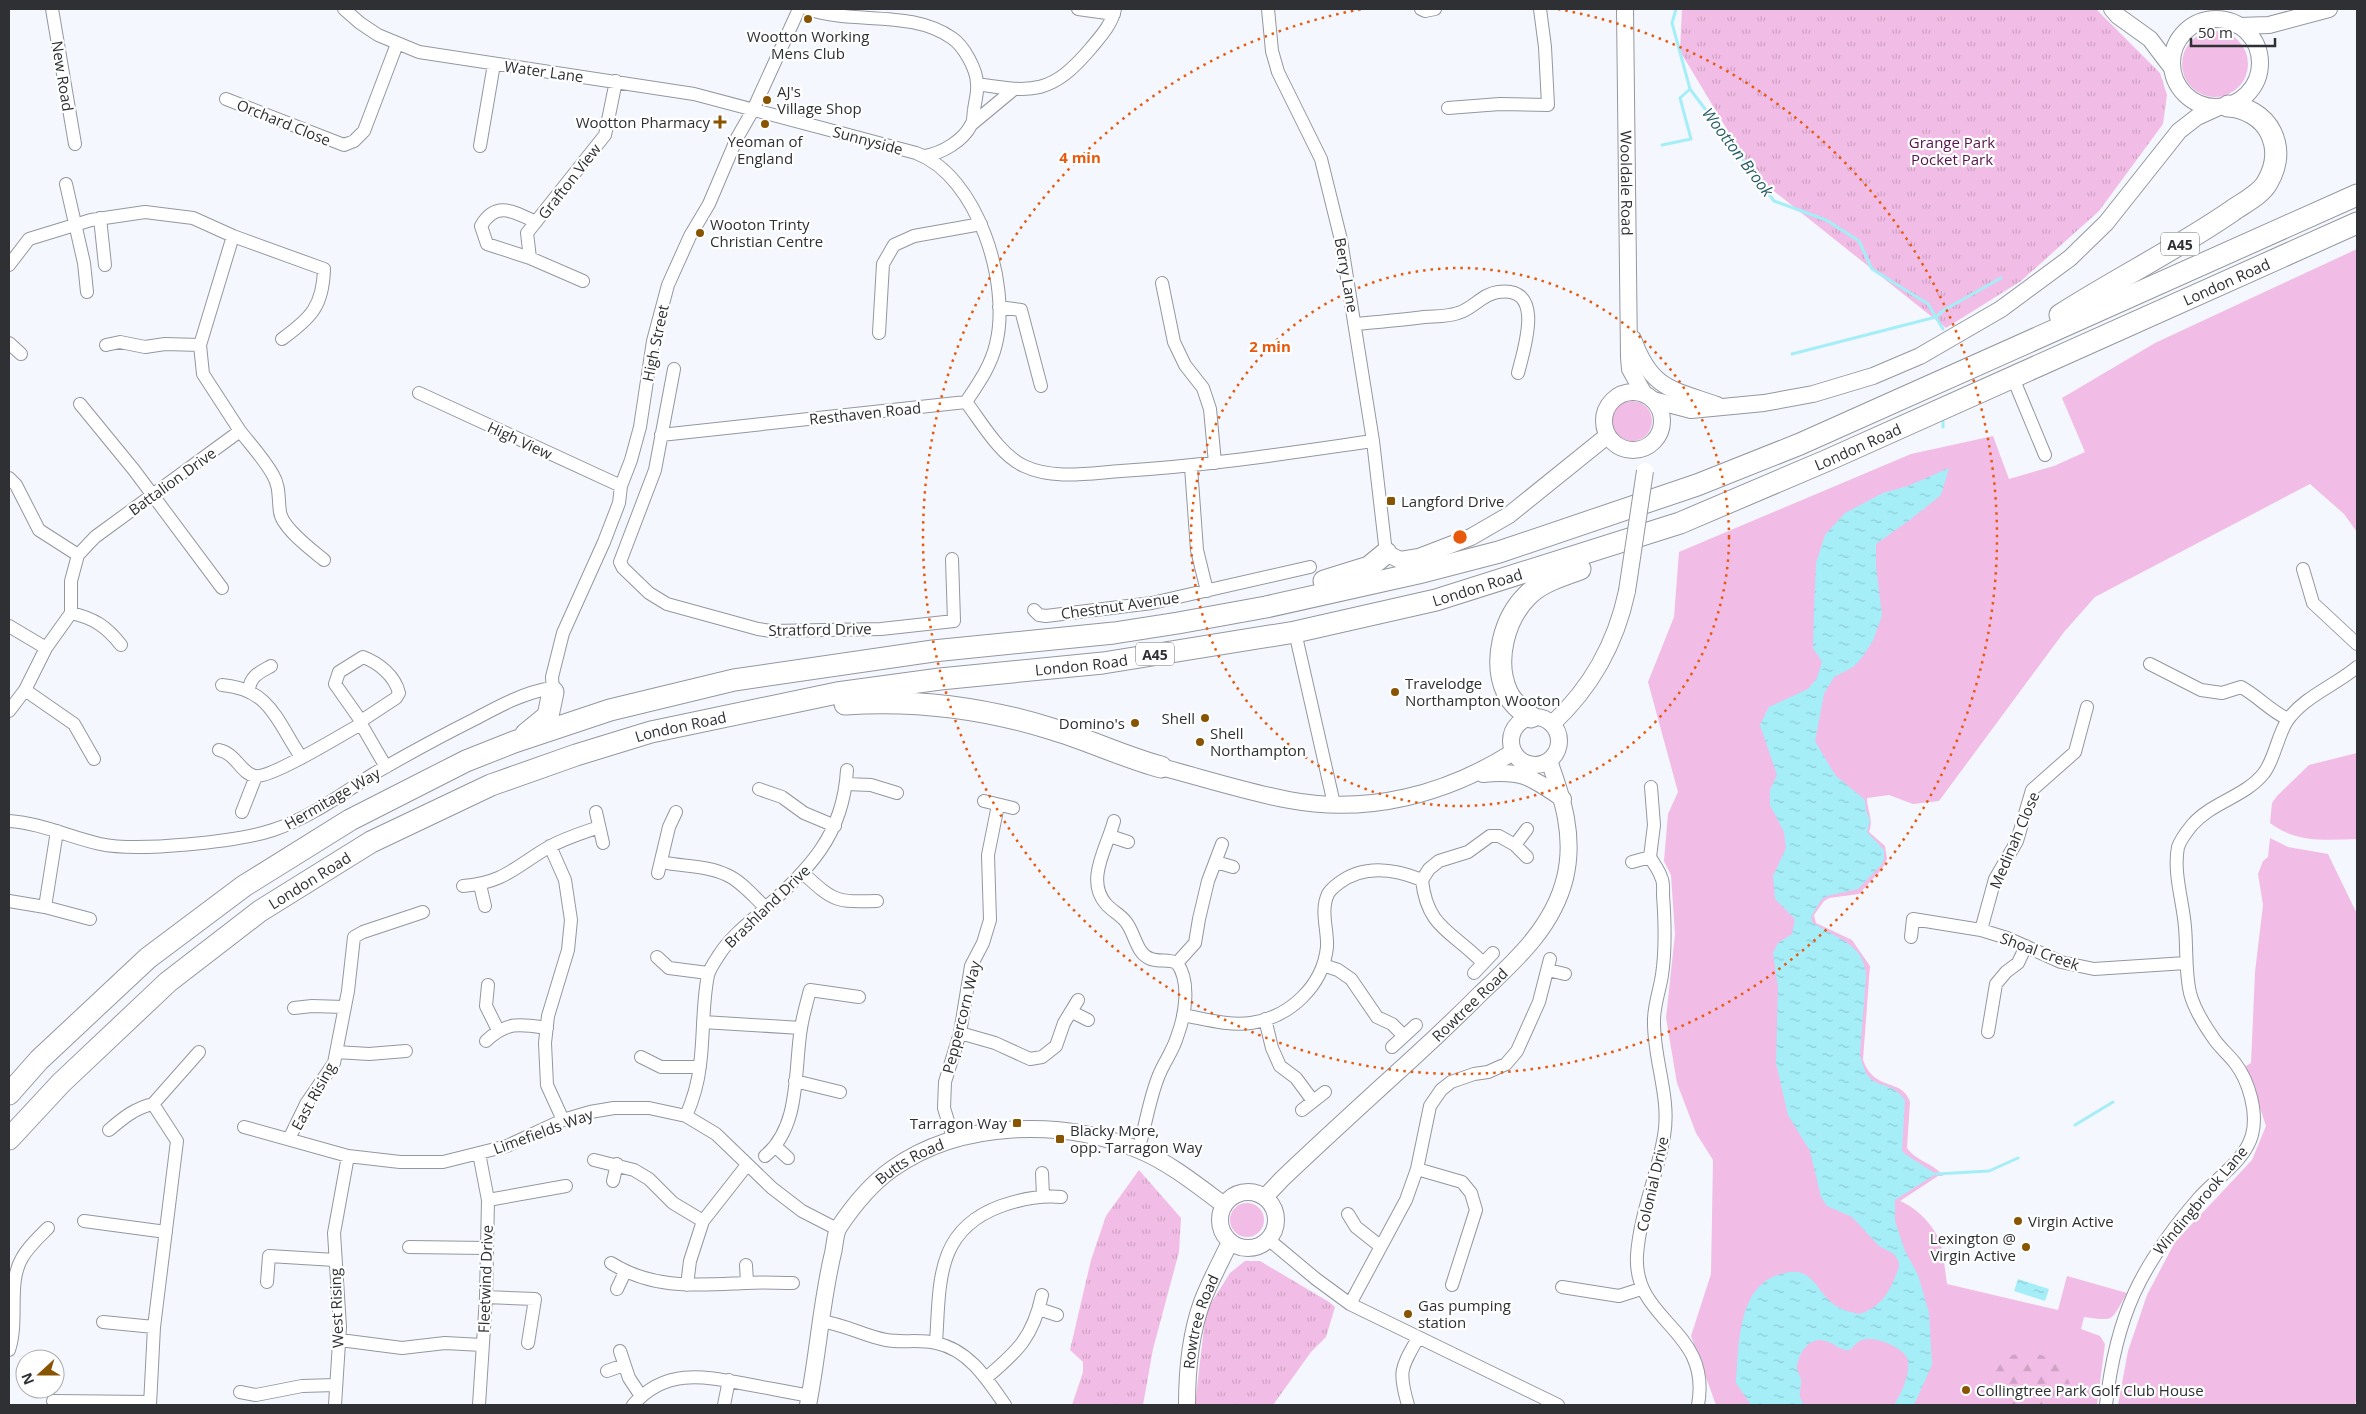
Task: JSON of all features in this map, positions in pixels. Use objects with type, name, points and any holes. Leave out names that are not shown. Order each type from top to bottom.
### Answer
[{"type":"highway","name":"A45","points":[[1999,354],[2070,308],[2212,225],[2255,195],[2266,184],[2274,169],[2277,154],[2269,130],[2248,111],[2223,107]]},
{"type":"highway","name":"London Road","points":[[9,1094],[39,1060],[148,958],[244,886],[350,820],[466,762],[514,742],[610,710],[734,680],[934,651],[1114,633],[1266,608],[1499,552],[1595,522],[1706,482],[1800,444],[2357,195]]},
{"type":"highway","name":"London Road","points":[[9,1139],[61,1083],[168,982],[260,911],[371,842],[491,786],[567,758],[651,732],[752,710],[875,687],[1103,663],[1295,632],[1436,600],[1680,522],[1828,460],[2357,223]]},
{"type":"highway","points":[[1531,717],[1516,706],[1502,678],[1503,641],[1518,607],[1529,594],[1546,582],[1590,565],[1680,522]]},
{"type":"highway","points":[[1018,642],[1085,627],[1328,581],[1369,567],[1386,553]]},
{"type":"highway","points":[[552,690],[568,708],[580,711],[610,710]]},
{"type":"highway","points":[[514,742],[548,716],[552,690]]},
{"type":"highway","points":[[752,710],[864,702],[939,704],[996,713],[1054,730],[1161,767]]},
{"type":"street","name":"New Road","points":[[52,9],[74,144]]},
{"type":"street","name":"Water Lane","points":[[344,9],[360,23],[397,44],[435,56],[616,81],[694,94],[754,110]]},
{"type":"street","name":"High Street","points":[[552,690],[552,677],[563,633],[604,542],[640,427],[649,359],[668,285],[690,236],[709,204],[737,138],[754,110],[799,9]]},
{"type":"street","points":[[808,9],[842,17],[909,21],[932,28],[954,39],[968,59],[977,84],[972,124]]},
{"type":"street","points":[[977,84],[1013,90],[1035,88],[1064,76],[1103,34],[1115,11],[1078,9]]},
{"type":"street","name":"Berry Lane","points":[[1268,9],[1272,51],[1278,72],[1322,159],[1341,240],[1356,324],[1373,441],[1386,553]]},
{"type":"street","points":[[1421,9],[1425,11],[1435,9]]},
{"type":"street","points":[[1448,108],[1500,104],[1548,105],[1545,47],[1540,9]]},
{"type":"street","name":"Wooldale Road","points":[[1625,9],[1630,369],[1649,397]]},
{"type":"street","points":[[2112,9],[2118,16],[2150,39],[2172,68],[2176,81],[2182,91],[2196,102],[2223,107]]},
{"type":"street","points":[[2150,39],[2173,35],[2198,23],[2218,19],[2239,26],[2269,25],[2329,9]]},
{"type":"street","points":[[1691,410],[1670,424],[1643,448],[1633,450],[1622,448],[1607,436],[1604,427],[1604,414],[1613,400],[1627,392],[1691,410],[1764,403],[1813,394],[1873,376],[1920,356],[1970,328],[2029,290],[2070,258],[2106,223],[2179,131],[2197,117],[2245,96],[2253,87],[2260,66],[2259,55],[2252,38],[2239,26]]},
{"type":"street","points":[[2172,68],[2174,48],[2188,29]]},
{"type":"street","name":"Orchard Close","points":[[226,99],[344,145],[354,142],[364,131],[397,44]]},
{"type":"street","points":[[480,146],[494,64]]},
{"type":"street","name":"Grafton View","points":[[530,258],[527,233],[605,135],[616,81]]},
{"type":"street","points":[[925,156],[936,154],[949,146],[1013,90]]},
{"type":"street","points":[[2179,131],[2184,108],[2182,91]]},
{"type":"street","name":"Sunnyside","points":[[754,110],[925,156]]},
{"type":"street","points":[[925,156],[956,181],[973,206],[981,224],[992,262],[1000,325],[996,346],[984,375],[966,402],[1017,463],[1040,472],[1080,474],[1191,467],[1373,441]]},
{"type":"street","points":[[66,184],[84,263],[87,292]]},
{"type":"street","name":"Grafton View","points":[[536,222],[515,212],[497,210],[488,214],[481,226],[488,244],[530,258],[583,281]]},
{"type":"street","points":[[9,265],[29,239],[100,218],[144,212],[194,218],[233,236],[324,269],[323,287],[319,302],[301,326],[282,339]]},
{"type":"street","points":[[100,218],[105,265]]},
{"type":"street","points":[[878,334],[883,264],[894,245],[914,236],[981,224]]},
{"type":"street","points":[[233,236],[200,345],[203,374],[240,431],[273,476],[280,493],[280,512],[283,520],[324,560]]},
{"type":"street","points":[[1162,283],[1179,354],[1202,388],[1210,410],[1215,463]]},
{"type":"street","points":[[1356,324],[1459,313],[1486,296],[1498,292],[1510,292],[1520,296],[1526,305],[1530,320],[1518,373]]},
{"type":"street","points":[[999,307],[1021,310],[1041,386]]},
{"type":"street","points":[[1629,328],[1639,356],[1649,374],[1668,388],[1720,406]]},
{"type":"street","points":[[106,345],[120,342],[145,347],[165,344],[200,345]]},
{"type":"street","points":[[9,343],[21,354]]},
{"type":"street","name":"Wooldale Road","points":[[1613,400],[1630,356]]},
{"type":"street","name":"Stratford Drive","points":[[674,369],[655,470],[622,552],[620,562],[623,568],[660,602],[758,629],[881,628],[954,621],[952,559]]},
{"type":"street","points":[[2013,378],[2046,455]]},
{"type":"street","name":"High View","points":[[419,392],[621,490]]},
{"type":"street","points":[[1649,397],[1661,417],[1661,428],[1656,438]]},
{"type":"street","name":"Resthaven Road","points":[[661,434],[966,402]]},
{"type":"street","points":[[80,404],[94,419],[153,495],[222,588]]},
{"type":"street","name":"Battalion Drive","points":[[71,613],[71,581],[78,555],[95,537],[240,431]]},
{"type":"street","points":[[1386,553],[1400,560],[1419,557],[1471,537],[1509,515],[1607,436]]},
{"type":"street","points":[[1552,724],[1575,700],[1594,675],[1616,633],[1627,592],[1645,472],[1646,459],[1643,448]]},
{"type":"street","points":[[1191,467],[1198,550],[1207,591]]},
{"type":"street","points":[[9,478],[16,485],[39,530],[78,555]]},
{"type":"street","points":[[621,490],[642,500]]},
{"type":"street","name":"Chestnut Avenue","points":[[1034,610],[1039,615],[1046,616],[1136,606],[1310,567]]},
{"type":"street","points":[[2303,569],[2314,603],[2357,644]]},
{"type":"street","points":[[9,711],[25,690],[46,648],[71,613],[98,622],[110,631],[121,645]]},
{"type":"street","points":[[9,626],[46,648]]},
{"type":"street","points":[[1295,632],[1334,804]]},
{"type":"street","points":[[219,750],[228,752],[245,770],[256,776],[278,770],[361,722],[396,698],[399,693],[391,677],[373,661],[363,657],[352,662],[339,672],[334,684],[361,722],[386,767]]},
{"type":"street","points":[[2150,664],[2201,690],[2222,693],[2240,688],[2256,695],[2273,712],[2288,720]]},
{"type":"street","points":[[249,690],[250,682],[254,676],[271,666]]},
{"type":"street","name":"Windingbrook Lane","points":[[2106,1405],[2109,1381],[2120,1332],[2134,1292],[2146,1267],[2172,1228],[2203,1193],[2242,1155],[2252,1135],[2254,1114],[2249,1091],[2237,1066],[2213,1039],[2200,1018],[2190,995],[2186,963],[2185,929],[2177,872],[2178,846],[2192,825],[2211,807],[2237,794],[2264,773],[2288,720],[2303,704],[2357,667]]},
{"type":"street","points":[[222,685],[240,686],[249,690],[267,704],[301,757]]},
{"type":"street","points":[[25,690],[74,724],[94,759]]},
{"type":"street","name":"Hermitage Way","points":[[9,821],[29,822],[102,845],[185,844],[254,835],[272,830],[303,817],[386,767],[492,710],[536,690],[552,690]]},
{"type":"street","name":"Medinah Close","points":[[1981,930],[1995,879],[2017,841],[2032,790],[2075,752],[2087,707]]},
{"type":"street","points":[[1531,717],[1544,718],[1557,730],[1559,744],[1556,752],[1549,760],[1541,764],[1530,765],[1523,762],[1513,752],[1511,743],[1515,727],[1520,721],[1531,717]]},
{"type":"street","points":[[1161,767],[1289,800],[1334,804],[1370,804],[1403,799],[1438,790],[1475,774],[1513,752]]},
{"type":"street","name":"Rowtree Road","points":[[1265,1198],[1282,1179],[1519,957],[1538,934],[1555,902],[1564,880],[1568,861],[1569,838],[1563,799],[1549,760]]},
{"type":"street","name":"Brashland Drive","points":[[686,1116],[696,1092],[700,1067],[708,973],[720,952],[804,873],[822,851],[835,826],[846,784],[846,770]]},
{"type":"street","points":[[1475,774],[1503,772],[1531,777],[1563,799]]},
{"type":"street","points":[[242,812],[256,776]]},
{"type":"street","points":[[846,784],[871,785],[897,793]]},
{"type":"street","points":[[1632,862],[1650,857],[1654,825],[1651,788]]},
{"type":"street","points":[[758,789],[782,797],[804,813],[835,826]]},
{"type":"street","points":[[984,801],[1013,808]]},
{"type":"street","name":"Peppercorn Way","points":[[954,1141],[944,1108],[944,1082],[960,1033],[971,966],[983,943],[990,920],[988,855],[998,805]]},
{"type":"street","points":[[596,812],[603,843]]},
{"type":"street","points":[[676,812],[669,827],[660,867],[707,868],[728,875],[766,908]]},
{"type":"street","points":[[1114,822],[1100,859],[1097,879],[1098,892],[1107,905],[1125,920],[1134,934],[1139,949],[1148,958],[1157,961],[1168,959],[1177,963],[1182,974],[1185,994],[1183,1015],[1177,1039],[1158,1076],[1138,1150]]},
{"type":"street","points":[[463,886],[480,885],[509,874],[550,846],[599,827]]},
{"type":"street","points":[[1515,845],[1527,829]]},
{"type":"street","points":[[45,907],[57,832]]},
{"type":"street","points":[[1110,836],[1128,842]]},
{"type":"street","points":[[1482,962],[1438,924],[1427,909],[1422,880],[1429,869],[1439,861],[1468,852],[1490,836],[1500,836],[1515,845],[1527,857]]},
{"type":"street","points":[[1177,963],[1195,943],[1208,881],[1222,844]]},
{"type":"street","points":[[550,846],[565,880],[571,920],[568,950],[547,1028],[545,1043],[547,1084],[563,1120]]},
{"type":"street","name":"Colonial Drive","points":[[1650,857],[1662,878],[1666,932],[1662,974],[1654,1019],[1665,1100],[1664,1135],[1640,1231],[1637,1255],[1638,1273],[1642,1290],[1649,1302],[1684,1339],[1695,1359],[1701,1385],[1698,1405]]},
{"type":"street","points":[[1216,862],[1234,867]]},
{"type":"street","points":[[1183,1015],[1225,1022],[1252,1022],[1265,1019],[1292,1006],[1307,993],[1323,965],[1327,946],[1325,907],[1328,893],[1335,886],[1345,879],[1362,872],[1383,870],[1402,872],[1422,880]]},
{"type":"street","points":[[804,873],[826,894],[844,902],[877,901]]},
{"type":"street","points":[[480,885],[485,906]]},
{"type":"street","points":[[9,901],[45,907],[90,919]]},
{"type":"street","name":"East Rising","points":[[289,1139],[306,1104],[334,1063],[348,991],[354,937],[422,912]]},
{"type":"street","name":"Shoal Creek","points":[[1911,936],[1913,919],[1981,930],[2026,946],[2061,962],[2094,969],[2186,963]]},
{"type":"street","points":[[1988,1032],[1996,984],[2006,972],[2018,963],[2026,946]]},
{"type":"street","points":[[1474,973],[1493,952]]},
{"type":"street","points":[[658,957],[669,968],[708,973]]},
{"type":"street","points":[[1323,965],[1338,970],[1352,979],[1377,1017],[1392,1024],[1404,1036]]},
{"type":"street","points":[[1350,1304],[1406,1200],[1417,1168],[1430,1106],[1441,1090],[1451,1082],[1474,1074],[1488,1072],[1506,1064],[1517,1051],[1540,1002],[1549,965],[1565,974]]},
{"type":"street","points":[[488,985],[486,1006],[498,1030]]},
{"type":"street","points":[[765,1156],[776,1147],[789,1120],[801,1028],[810,990],[859,997]]},
{"type":"street","points":[[960,1033],[995,1043],[1030,1058],[1042,1057],[1056,1046],[1064,1023],[1078,1000]]},
{"type":"street","points":[[294,1008],[312,1006],[344,1007]]},
{"type":"street","points":[[1072,1012],[1088,1020]]},
{"type":"street","points":[[1265,1019],[1272,1048],[1280,1066],[1296,1078],[1313,1101]]},
{"type":"street","points":[[703,1022],[801,1028]]},
{"type":"street","points":[[486,1041],[498,1030],[519,1024],[547,1028]]},
{"type":"street","points":[[1392,1047],[1416,1025]]},
{"type":"street","name":"East Rising","points":[[336,1052],[369,1054],[406,1051]]},
{"type":"street","points":[[109,1130],[135,1110],[153,1104],[199,1052]]},
{"type":"street","points":[[641,1057],[661,1067],[700,1067]]},
{"type":"street","points":[[795,1081],[840,1092]]},
{"type":"street","points":[[1302,1110],[1325,1092]]},
{"type":"street","points":[[53,1401],[150,1404],[154,1327],[177,1141],[153,1104]]},
{"type":"street","name":"Limefields Way","points":[[244,1127],[348,1156],[400,1162],[443,1162],[507,1146],[563,1120],[614,1108],[649,1108],[686,1116],[716,1134],[772,1188],[802,1211],[837,1229]]},
{"type":"street","name":"Butts Road","points":[[809,1401],[820,1321],[837,1229],[877,1182],[893,1168],[922,1152],[982,1134],[1017,1130],[1060,1130],[1108,1140],[1138,1150],[1185,1176],[1224,1205]]},
{"type":"street","points":[[776,1147],[788,1158]]},
{"type":"street","name":"Fleetwind Drive","points":[[479,1153],[488,1200],[486,1297],[479,1405]]},
{"type":"street","name":"West Rising","points":[[335,1405],[340,1340],[334,1233],[348,1156]]},
{"type":"street","points":[[594,1160],[617,1164],[634,1170],[649,1179],[674,1204],[702,1221]]},
{"type":"street","points":[[613,1181],[617,1164]]},
{"type":"street","points":[[687,1285],[690,1261],[702,1221],[748,1165]]},
{"type":"street","points":[[1417,1168],[1462,1182],[1471,1193],[1476,1210],[1452,1285]]},
{"type":"street","points":[[1042,1173],[1043,1196]]},
{"type":"street","points":[[488,1200],[566,1186]]},
{"type":"street","points":[[1244,1192],[1256,1193],[1265,1198],[1271,1205],[1276,1220],[1268,1238],[1252,1247],[1241,1247],[1230,1242],[1221,1229],[1220,1220],[1224,1205],[1236,1194],[1244,1192]]},
{"type":"street","points":[[936,1343],[941,1276],[950,1249],[963,1228],[971,1220],[991,1209],[1016,1200],[1043,1196],[1061,1197]]},
{"type":"street","points":[[1348,1214],[1356,1227],[1380,1246]]},
{"type":"street","points":[[84,1221],[166,1232]]},
{"type":"street","points":[[9,1350],[13,1336],[15,1316],[13,1290],[16,1272],[22,1258],[48,1228]]},
{"type":"street","points":[[1268,1238],[1316,1279],[1350,1304],[1558,1405]]},
{"type":"street","name":"Rowtree Road","points":[[1187,1405],[1187,1378],[1192,1340],[1202,1301],[1230,1242]]},
{"type":"street","points":[[409,1247],[487,1248]]},
{"type":"street","name":"West Rising","points":[[267,1282],[269,1256],[335,1260]]},
{"type":"street","points":[[611,1263],[625,1272],[654,1282],[706,1286],[747,1282],[793,1283]]},
{"type":"street","points":[[746,1266],[747,1282]]},
{"type":"street","points":[[617,1289],[625,1272]]},
{"type":"street","points":[[1562,1287],[1618,1296],[1642,1290]]},
{"type":"street","points":[[986,1378],[1013,1355],[1026,1340],[1039,1310],[1042,1295]]},
{"type":"street","points":[[486,1297],[535,1299],[528,1343]]},
{"type":"street","points":[[1039,1310],[1057,1315]]},
{"type":"street","points":[[820,1321],[836,1323],[887,1340],[936,1343],[957,1350],[986,1378],[1005,1405]]},
{"type":"street","points":[[103,1322],[154,1327]]},
{"type":"street","points":[[1408,1405],[1401,1379],[1405,1361],[1418,1338]]},
{"type":"street","points":[[340,1340],[402,1348],[445,1343],[482,1346]]},
{"type":"street","points":[[620,1351],[637,1400],[656,1386],[677,1379],[703,1376],[729,1380],[809,1401]]},
{"type":"street","points":[[607,1371],[624,1365]]},
{"type":"street","points":[[724,1405],[729,1380]]},
{"type":"street","points":[[240,1392],[256,1400],[302,1386],[336,1385]]},
{"type":"green space","name":"Grange Park Pocket Park","points":[[1682,9],[2096,9],[2160,73],[2167,95],[2163,124],[2099,211],[2021,281],[1946,328],[1755,176],[1680,51]]},
{"type":"green space","points":[[2208,31],[2222,31],[2234,36],[2243,45],[2248,57],[2246,77],[2239,88],[2222,97],[2208,97],[2196,92],[2187,83],[2182,71],[2182,57],[2187,45],[2196,36]]},
{"type":"green space","points":[[2357,249],[2357,532],[2344,514],[2310,484],[2095,597],[2064,632],[1939,801],[1913,804],[1889,795],[1867,798],[1871,819],[1869,832],[1885,846],[1887,859],[1882,869],[1859,894],[1829,898],[1824,901],[1814,915],[1816,923],[1852,940],[1870,966],[1863,1060],[1874,1077],[1895,1086],[1906,1094],[1910,1102],[1907,1148],[1943,1176],[1938,1176],[1900,1201],[1925,1218],[1935,1231],[1941,1245],[1947,1284],[2058,1310],[2067,1276],[2127,1293],[2118,1310],[2111,1317],[2102,1319],[2084,1317],[2081,1329],[2100,1336],[2105,1344],[2097,1405],[1716,1405],[1691,1336],[1711,1274],[1713,1160],[1696,1133],[1677,1083],[1666,1018],[1675,934],[1671,875],[1664,861],[1668,814],[1678,792],[1648,682],[1674,617],[1679,552],[1911,454],[1993,436],[2009,479],[2054,466],[2085,452],[2062,398],[2155,343]]},
{"type":"green space","points":[[1632,401],[1646,407],[1652,421],[1646,435],[1632,441],[1618,435],[1612,421],[1618,407]]},
{"type":"green space","points":[[2357,753],[2357,839],[2323,840],[2301,837],[2290,834],[2270,823],[2272,803],[2309,765]]},
{"type":"green space","points":[[2270,838],[2288,847],[2328,854],[2357,914],[2357,1394],[2355,1405],[2118,1405],[2128,1351],[2147,1295],[2175,1242],[2252,1160],[2266,1126],[2246,1066],[2251,1063],[2255,972],[2263,905],[2258,874],[2263,861],[2268,857]]},
{"type":"green space","points":[[1139,1170],[1181,1218],[1179,1252],[1153,1349],[1143,1405],[1072,1405],[1083,1372],[1083,1362],[1070,1350],[1091,1260],[1106,1216]]},
{"type":"green space","points":[[1247,1203],[1254,1204],[1259,1208],[1263,1213],[1263,1227],[1259,1232],[1254,1236],[1247,1237],[1240,1236],[1235,1232],[1231,1227],[1230,1220],[1231,1213],[1235,1208],[1240,1204]]},
{"type":"green space","points":[[1245,1261],[1260,1261],[1335,1307],[1326,1337],[1311,1352],[1273,1405],[1195,1405],[1206,1311],[1230,1273]]},
{"type":"green space","points":[[2028,1351],[2051,1359],[2064,1372],[2072,1388],[2067,1405],[1996,1405],[1989,1381],[2005,1357]]},
{"type":"water","points":[[1949,468],[1941,495],[1876,544],[1876,567],[1882,615],[1873,641],[1853,667],[1834,677],[1824,694],[1815,741],[1835,775],[1865,800],[1866,811],[1870,820],[1867,832],[1884,850],[1884,858],[1882,864],[1858,889],[1827,896],[1821,900],[1811,917],[1812,922],[1847,943],[1860,956],[1866,976],[1860,1054],[1863,1067],[1873,1080],[1891,1088],[1905,1100],[1902,1150],[1905,1154],[1936,1174],[1895,1200],[1895,1221],[1905,1251],[1918,1275],[1929,1313],[1932,1365],[1914,1405],[1894,1405],[1902,1390],[1908,1372],[1908,1361],[1903,1352],[1884,1342],[1871,1339],[1861,1340],[1850,1350],[1825,1341],[1816,1340],[1804,1349],[1798,1362],[1797,1369],[1801,1379],[1800,1394],[1804,1405],[1751,1405],[1736,1383],[1738,1353],[1747,1305],[1755,1292],[1765,1282],[1785,1273],[1795,1272],[1804,1274],[1837,1307],[1859,1314],[1880,1302],[1893,1283],[1899,1267],[1899,1262],[1894,1254],[1879,1246],[1852,1217],[1827,1206],[1821,1197],[1810,1151],[1788,1115],[1776,1063],[1778,987],[1773,953],[1778,943],[1792,934],[1795,919],[1775,899],[1773,876],[1786,848],[1784,832],[1770,805],[1770,790],[1777,775],[1760,725],[1769,707],[1808,689],[1817,678],[1822,662],[1813,648],[1816,563],[1825,535],[1845,513],[1883,493],[1908,486]]},
{"type":"water","points":[[2018,1279],[2049,1289],[2045,1301],[2014,1291]]},
{"type":"waterway","name":"Wootton Brook","points":[[1676,9],[1672,23],[1690,89],[1774,201],[1826,220],[1859,241],[1872,269],[1928,304],[1943,329]]},
{"type":"waterway","points":[[1662,145],[1691,139],[1680,98],[1690,89]]},
{"type":"waterway","points":[[1792,354],[1936,317],[1944,310],[2001,278]]},
{"type":"waterway","name":"Wootton Brook","points":[[1943,422],[1943,427]]},
{"type":"waterway","points":[[2075,1125],[2113,1102]]},
{"type":"waterway","points":[[1936,1174],[1989,1171],[2018,1158]]},
{"type":"place","name":"Wootton Working Mens Club","points":[[808,19]]},
{"type":"place","name":"AJ's Village Shop","points":[[767,100]]},
{"type":"place","name":"Wootton Pharmacy","points":[[720,122]]},
{"type":"place","name":"Yeoman of England","points":[[765,124]]},
{"type":"place","name":"Wooton Trinty Christian Centre","points":[[700,233]]},
{"type":"place","name":"Langford Drive","points":[[1391,501]]},
{"type":"place","name":"Travelodge Northampton Wooton","points":[[1395,692]]},
{"type":"place","name":"Shell","points":[[1205,718]]},
{"type":"place","name":"Domino's","points":[[1135,723]]},
{"type":"place","name":"Shell Northampton","points":[[1200,742]]},
{"type":"place","name":"Tarragon Way","points":[[1017,1123]]},
{"type":"place","name":"Blacky More, opp. Tarragon Way","points":[[1060,1139]]},
{"type":"place","name":"Virgin Active","points":[[2018,1221]]},
{"type":"place","name":"Lexington @ Virgin Active","points":[[2026,1247]]},
{"type":"place","name":"Gas pumping station","points":[[1408,1314]]},
{"type":"place","name":"Collingtree Park Golf Club House","points":[[1966,1390]]}]
